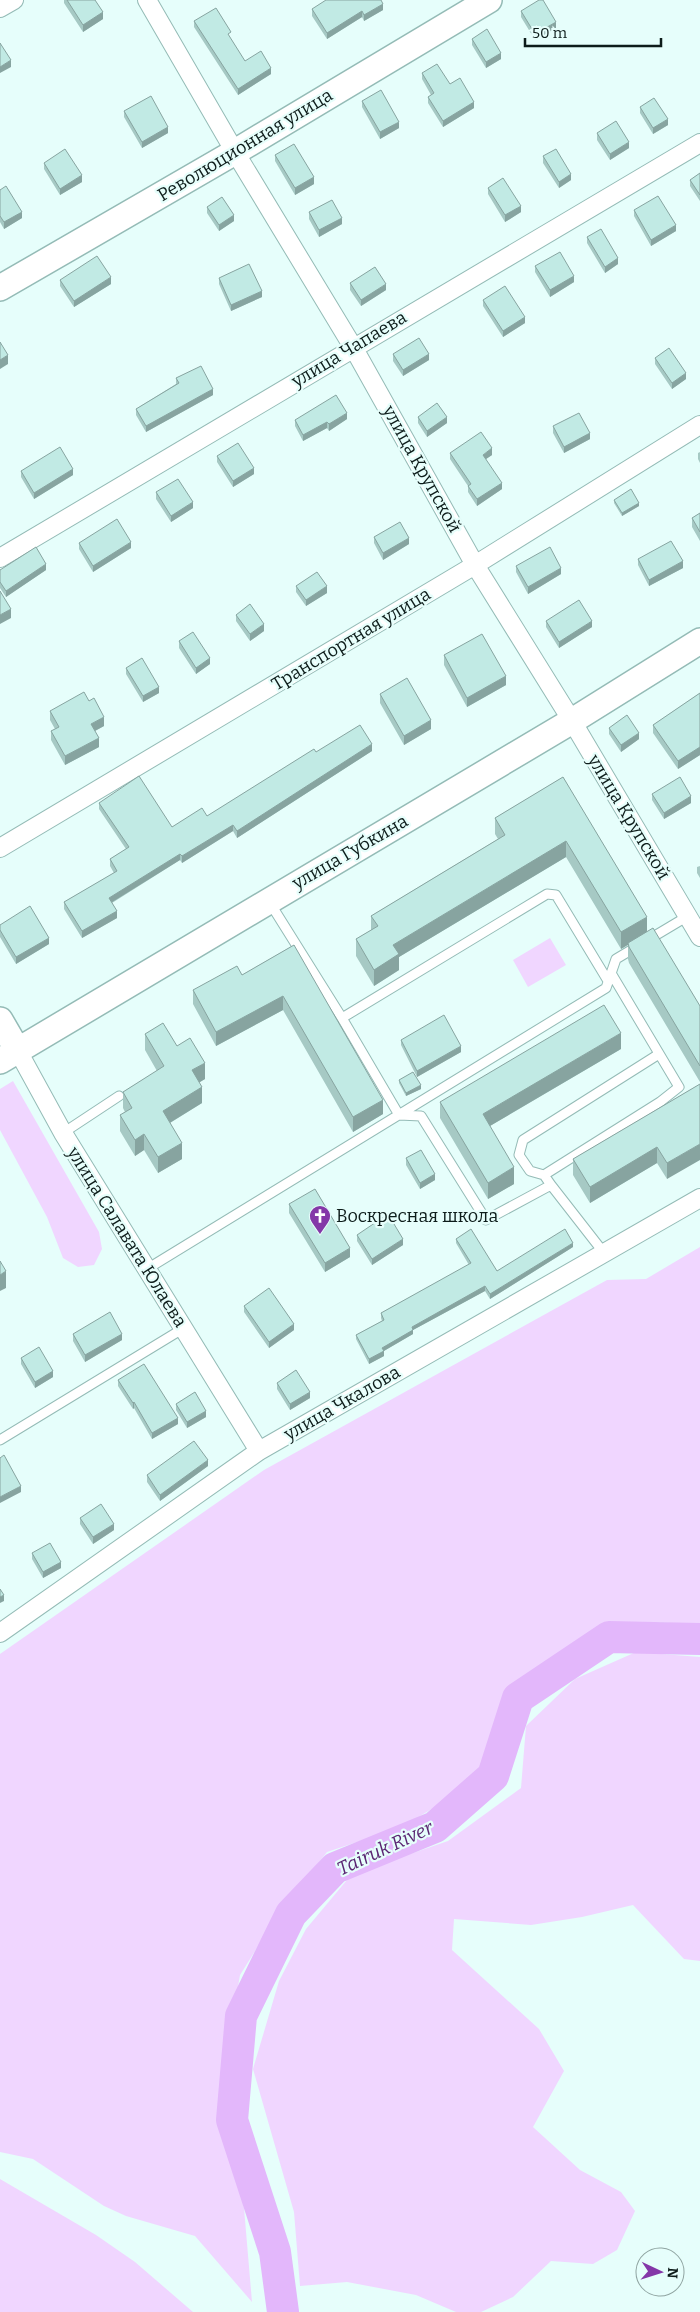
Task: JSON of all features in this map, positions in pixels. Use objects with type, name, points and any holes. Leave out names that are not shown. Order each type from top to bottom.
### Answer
[{"type":"main road","name":"Революционная улица","points":[[0,288],[235,152],[489,0]]},
{"type":"main road","name":"улица Губкина","points":[[9,1056],[268,900],[572,721],[700,641]]},
{"type":"main road","name":"улица Салавата Юлаева","points":[[0,1020],[9,1056]]},
{"type":"street","points":[[0,8],[14,0]]},
{"type":"street","name":"улица Крупской","points":[[147,0],[235,152],[353,346],[475,565],[572,721],[700,937]]},
{"type":"street","name":"улица Чапаева","points":[[0,558],[353,346],[700,143]]},
{"type":"street","name":"Транспортная улица","points":[[0,848],[475,565],[700,425]]},
{"type":"street","name":"улица Салавата Юлаева","points":[[9,1056],[63,1133],[259,1451]]},
{"type":"street","name":"улица Чкалова","points":[[0,1633],[259,1451],[700,1198]]},
{"type":"lane","points":[[342,1018],[547,894],[556,895],[659,1054],[678,1087],[660,1102],[544,1175]]},
{"type":"lane","points":[[268,900],[342,1018],[399,1115]]},
{"type":"lane","points":[[147,1269],[606,988],[616,959],[688,916]]},
{"type":"lane","points":[[604,1252],[544,1175],[530,1171],[519,1155],[523,1140],[659,1054]]},
{"type":"lane","points":[[63,1133],[119,1096]]},
{"type":"lane","points":[[399,1115],[422,1116],[486,1220],[551,1185]]},
{"type":"lane","points":[[0,1440],[184,1328]]},
{"type":"shaded area","points":[[550,938],[566,965],[528,987],[513,960]]},
{"type":"shaded area","points":[[13,1081],[99,1232],[102,1249],[94,1265],[78,1267],[63,1258],[47,1217],[0,1130],[0,1089]]},
{"type":"shaded area","points":[[700,1247],[700,1625],[657,1622],[610,1627],[533,1676],[500,1713],[492,1759],[443,1802],[402,1827],[327,1852],[280,1911],[240,1975],[226,2056],[229,2133],[244,2208],[252,2302],[195,2236],[126,2216],[104,2206],[33,2159],[0,2152],[0,1654],[264,1470],[607,1280],[646,1279]]},
{"type":"shaded area","points":[[636,1652],[700,1657],[700,1961],[684,1959],[633,1905],[582,1917],[531,1925],[454,1919],[452,1950],[539,2029],[564,2071],[533,2127],[580,2170],[621,2192],[635,2211],[617,2250],[593,2264],[551,2261],[513,2297],[481,2312],[456,2312],[416,2295],[347,2282],[300,2286],[294,2212],[253,2069],[279,1981],[306,1929],[352,1874],[448,1841],[521,1788],[526,1726],[575,1679]]},
{"type":"shaded area","points":[[0,2179],[96,2235],[135,2262],[193,2312],[0,2312]]},
{"type":"building","points":[[67,0],[95,0],[103,12],[83,25]]},
{"type":"building","points":[[326,0],[381,0],[383,4],[364,15],[362,11],[327,33],[312,9]]},
{"type":"building","points":[[539,0],[543,0],[556,22],[535,34],[521,11]]},
{"type":"building","points":[[216,8],[231,32],[228,34],[245,61],[261,51],[271,68],[238,89],[194,21]]},
{"type":"building","points":[[487,29],[501,53],[486,62],[472,39]]},
{"type":"building","points":[[0,43],[11,60],[0,67]]},
{"type":"building","points":[[437,64],[450,84],[460,78],[474,102],[443,121],[428,97],[434,93],[422,73]]},
{"type":"building","points":[[381,90],[399,122],[380,132],[362,101]]},
{"type":"building","points":[[151,96],[168,127],[142,142],[124,111]]},
{"type":"building","points":[[654,98],[668,119],[653,128],[640,107]]},
{"type":"building","points":[[616,121],[629,142],[610,154],[597,133]]},
{"type":"building","points":[[294,144],[314,177],[295,188],[275,155]]},
{"type":"building","points":[[65,149],[82,175],[60,189],[44,163]]},
{"type":"building","points":[[556,149],[571,174],[559,182],[543,156]]},
{"type":"building","points":[[700,173],[700,195],[690,180]]},
{"type":"building","points":[[503,178],[521,206],[505,215],[488,188]]},
{"type":"building","points":[[6,186],[22,212],[4,222],[0,216],[0,190]]},
{"type":"building","points":[[658,196],[676,225],[651,240],[634,210]]},
{"type":"building","points":[[222,197],[234,215],[219,225],[207,207]]},
{"type":"building","points":[[332,200],[342,218],[319,230],[309,212]]},
{"type":"building","points":[[601,229],[618,258],[605,267],[587,237]]},
{"type":"building","points":[[560,252],[574,276],[550,290],[535,266]]},
{"type":"building","points":[[97,256],[111,277],[74,301],[60,280]]},
{"type":"building","points":[[249,264],[262,291],[231,305],[219,278]]},
{"type":"building","points":[[375,267],[386,284],[361,300],[350,283]]},
{"type":"building","points":[[505,286],[525,317],[503,331],[483,300]]},
{"type":"building","points":[[419,338],[429,354],[403,370],[393,354]]},
{"type":"building","points":[[0,342],[8,355],[0,360]]},
{"type":"building","points":[[669,348],[686,373],[672,383],[655,358]]},
{"type":"building","points":[[201,366],[213,389],[146,426],[136,409],[179,383],[176,378]]},
{"type":"building","points":[[336,395],[347,413],[329,424],[327,422],[303,435],[295,420]]},
{"type":"building","points":[[437,403],[447,417],[427,431],[418,417]]},
{"type":"building","points":[[579,413],[590,433],[564,447],[553,426]]},
{"type":"building","points":[[481,432],[492,448],[483,455],[502,483],[477,499],[468,486],[471,484],[450,453]]},
{"type":"building","points":[[238,443],[254,468],[233,481],[217,456]]},
{"type":"building","points":[[60,447],[73,469],[34,493],[21,471]]},
{"type":"building","points":[[178,479],[193,502],[171,516],[156,492]]},
{"type":"building","points":[[631,489],[639,503],[622,513],[614,500]]},
{"type":"building","points":[[700,513],[700,532],[692,518]]},
{"type":"building","points":[[117,519],[131,542],[93,566],[79,543]]},
{"type":"building","points":[[400,522],[409,538],[383,553],[374,537]]},
{"type":"building","points":[[671,541],[683,561],[649,580],[638,559]]},
{"type":"building","points":[[36,547],[46,564],[6,591],[0,582],[0,570]]},
{"type":"building","points":[[550,547],[561,568],[528,587],[516,566]]},
{"type":"building","points":[[317,572],[327,586],[306,600],[296,586]]},
{"type":"building","points":[[0,591],[11,609],[0,615]]},
{"type":"building","points":[[579,600],[592,621],[559,642],[546,621]]},
{"type":"building","points":[[250,604],[264,624],[250,634],[236,615]]},
{"type":"building","points":[[193,632],[210,658],[196,668],[179,641]]},
{"type":"building","points":[[482,634],[506,676],[467,698],[444,655]]},
{"type":"building","points":[[142,658],[159,687],[143,696],[126,668]]},
{"type":"building","points":[[407,678],[431,720],[404,736],[380,694]]},
{"type":"building","points":[[84,692],[89,701],[94,698],[104,717],[91,724],[99,738],[65,756],[51,731],[59,727],[50,711]]},
{"type":"building","points":[[700,693],[700,747],[678,761],[653,725]]},
{"type":"building","points":[[627,715],[639,733],[621,745],[609,728]]},
{"type":"building","points":[[360,725],[372,744],[237,831],[233,825],[182,856],[180,854],[109,898],[117,911],[82,931],[64,902],[117,871],[110,859],[129,847],[99,803],[139,776],[172,827],[202,808],[207,816],[314,749],[316,752]]},
{"type":"building","points":[[563,777],[647,917],[621,932],[566,841],[393,945],[399,954],[374,970],[356,939],[378,926],[371,916],[505,835],[495,818]]},
{"type":"building","points":[[680,777],[691,796],[664,813],[652,794]]},
{"type":"building","points":[[30,906],[49,938],[16,957],[0,930],[0,925]]},
{"type":"building","points":[[653,928],[700,1006],[700,1066],[629,947],[628,943]]},
{"type":"building","points":[[294,945],[383,1100],[353,1117],[283,996],[216,1032],[193,990],[237,966],[242,975]]},
{"type":"building","points":[[604,1005],[621,1033],[483,1114],[514,1167],[488,1183],[440,1102]]},
{"type":"building","points":[[444,1015],[461,1046],[417,1071],[401,1040]]},
{"type":"building","points":[[163,1023],[177,1046],[190,1038],[205,1063],[192,1070],[202,1087],[163,1111],[182,1143],[158,1157],[144,1134],[135,1140],[120,1115],[132,1108],[123,1092],[164,1066],[145,1034]]},
{"type":"building","points":[[413,1072],[421,1085],[406,1093],[399,1080]]},
{"type":"building","points":[[700,1084],[700,1144],[667,1163],[657,1147],[590,1187],[573,1159]]},
{"type":"building","points":[[421,1150],[435,1174],[420,1183],[406,1158]]},
{"type":"building","name":"Воскресная школа","points":[[315,1189],[350,1248],[325,1263],[289,1204]]},
{"type":"building","points":[[388,1214],[403,1239],[372,1259],[357,1235]]},
{"type":"building","points":[[471,1229],[497,1271],[565,1229],[573,1243],[490,1294],[485,1286],[412,1327],[413,1330],[382,1348],[384,1351],[369,1359],[356,1335],[384,1320],[381,1313],[471,1263],[456,1239]]},
{"type":"building","points":[[0,1261],[6,1271],[0,1275]]},
{"type":"building","points":[[269,1288],[294,1324],[269,1342],[244,1306]]},
{"type":"building","points":[[110,1312],[122,1334],[85,1355],[73,1334]]},
{"type":"building","points":[[39,1347],[53,1371],[35,1382],[21,1358]]},
{"type":"building","points":[[144,1364],[178,1418],[152,1433],[134,1402],[118,1380]]},
{"type":"building","points":[[296,1370],[310,1392],[290,1404],[277,1383]]},
{"type":"building","points":[[195,1392],[206,1411],[187,1422],[176,1404]]},
{"type":"building","points":[[194,1441],[208,1460],[160,1495],[147,1475]]},
{"type":"building","points":[[4,1455],[21,1486],[0,1497],[0,1458]]},
{"type":"building","points":[[101,1504],[114,1524],[93,1537],[80,1518]]},
{"type":"building","points":[[50,1543],[61,1562],[43,1572],[32,1553]]},
{"type":"building","points":[[0,1589],[4,1595],[0,1597]]},
{"type":"waterway","name":"Tairuk River","points":[[283,2312],[275,2252],[232,2120],[241,2016],[291,1914],[335,1868],[435,1827],[493,1776],[518,1698],[609,1637],[700,1639]]},
{"type":"place","name":"Воскресная школа","points":[[320,1235]]}]
